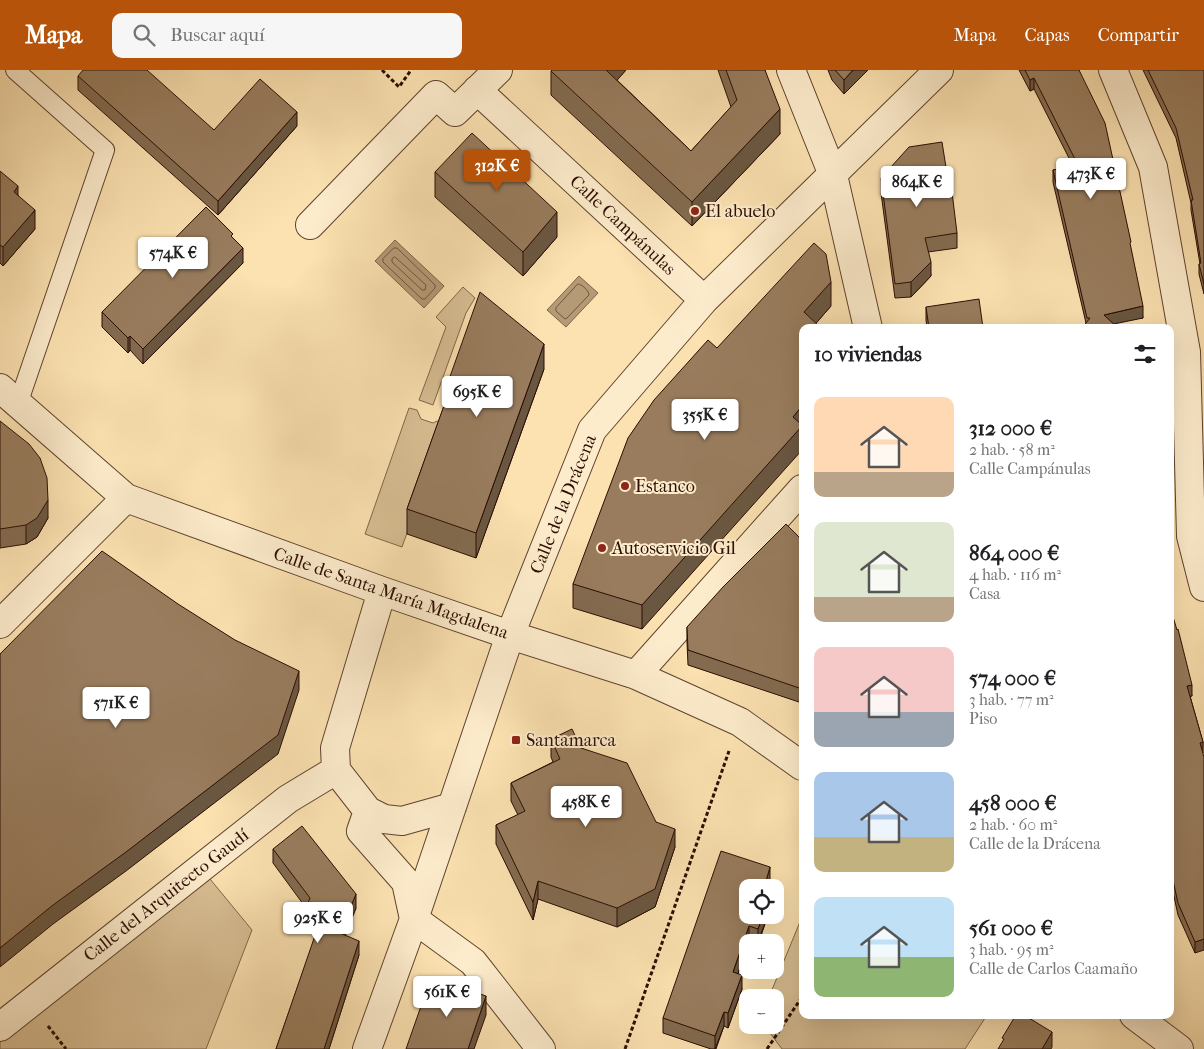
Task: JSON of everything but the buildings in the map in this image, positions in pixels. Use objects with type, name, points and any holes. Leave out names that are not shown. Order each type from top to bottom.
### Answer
[{"type":"street","points":[[310,225],[436,95],[455,112],[498,70]]},
{"type":"street","points":[[791,70],[833,175],[867,324]]},
{"type":"street","name":"Calle de la Drácena","points":[[367,1049],[414,919],[510,635],[592,430],[704,300],[939,70]]},
{"type":"street","points":[[1113,70],[1153,167],[1186,352],[1197,535],[1204,587]]},
{"type":"street","name":"Calle Campánulas","points":[[477,90],[704,300]]},
{"type":"street","name":"Calle de Santa María Magdalena","points":[[9,396],[126,498],[382,591],[510,635],[636,675],[740,722],[799,764]]},
{"type":"street","points":[[636,675],[799,492]]},
{"type":"street","points":[[0,624],[126,498]]},
{"type":"street","points":[[382,591],[335,748],[336,770],[368,811],[384,819],[402,821],[452,807]]},
{"type":"street","name":"Calle del Arquitecto Gaudí","points":[[0,1026],[288,799],[336,770]]},
{"type":"street","points":[[368,811],[361,831],[406,882],[414,919],[473,962],[541,1049]]},
{"type":"street","points":[[1139,1019],[1179,1049]]},
{"type":"lane","points":[[9,396],[106,150],[15,70]]},
{"type":"path","points":[[382,70],[399,87],[411,70]]},
{"type":"path","points":[[625,1049],[740,722]]},
{"type":"path","points":[[767,1049],[799,1001]]},
{"type":"shaded area","points":[[463,287],[475,298],[466,313],[433,405],[419,400],[446,327],[436,317]]},
{"type":"shaded area","points":[[409,408],[417,410],[421,419],[433,423],[437,421],[446,425],[402,547],[365,534]]},
{"type":"shaded area","points":[[201,868],[252,930],[206,1049],[0,1049],[0,1027]]},
{"type":"shaded area","points":[[799,924],[799,1019],[984,1019],[965,1049],[782,1049],[771,1034],[784,1034],[784,989],[772,989],[776,979],[784,979],[784,961]]},
{"type":"water","points":[[395,240],[444,286],[424,308],[375,261]]},
{"type":"water","points":[[579,276],[598,293],[566,327],[547,310]]},
{"type":"place","name":"El abuelo","points":[[695,211]]},
{"type":"place","name":"Estanco","points":[[625,486]]},
{"type":"place","name":"Autoservicio Gil","points":[[602,548]]},
{"type":"place","name":"Santamarca","points":[[516,740]]}]
